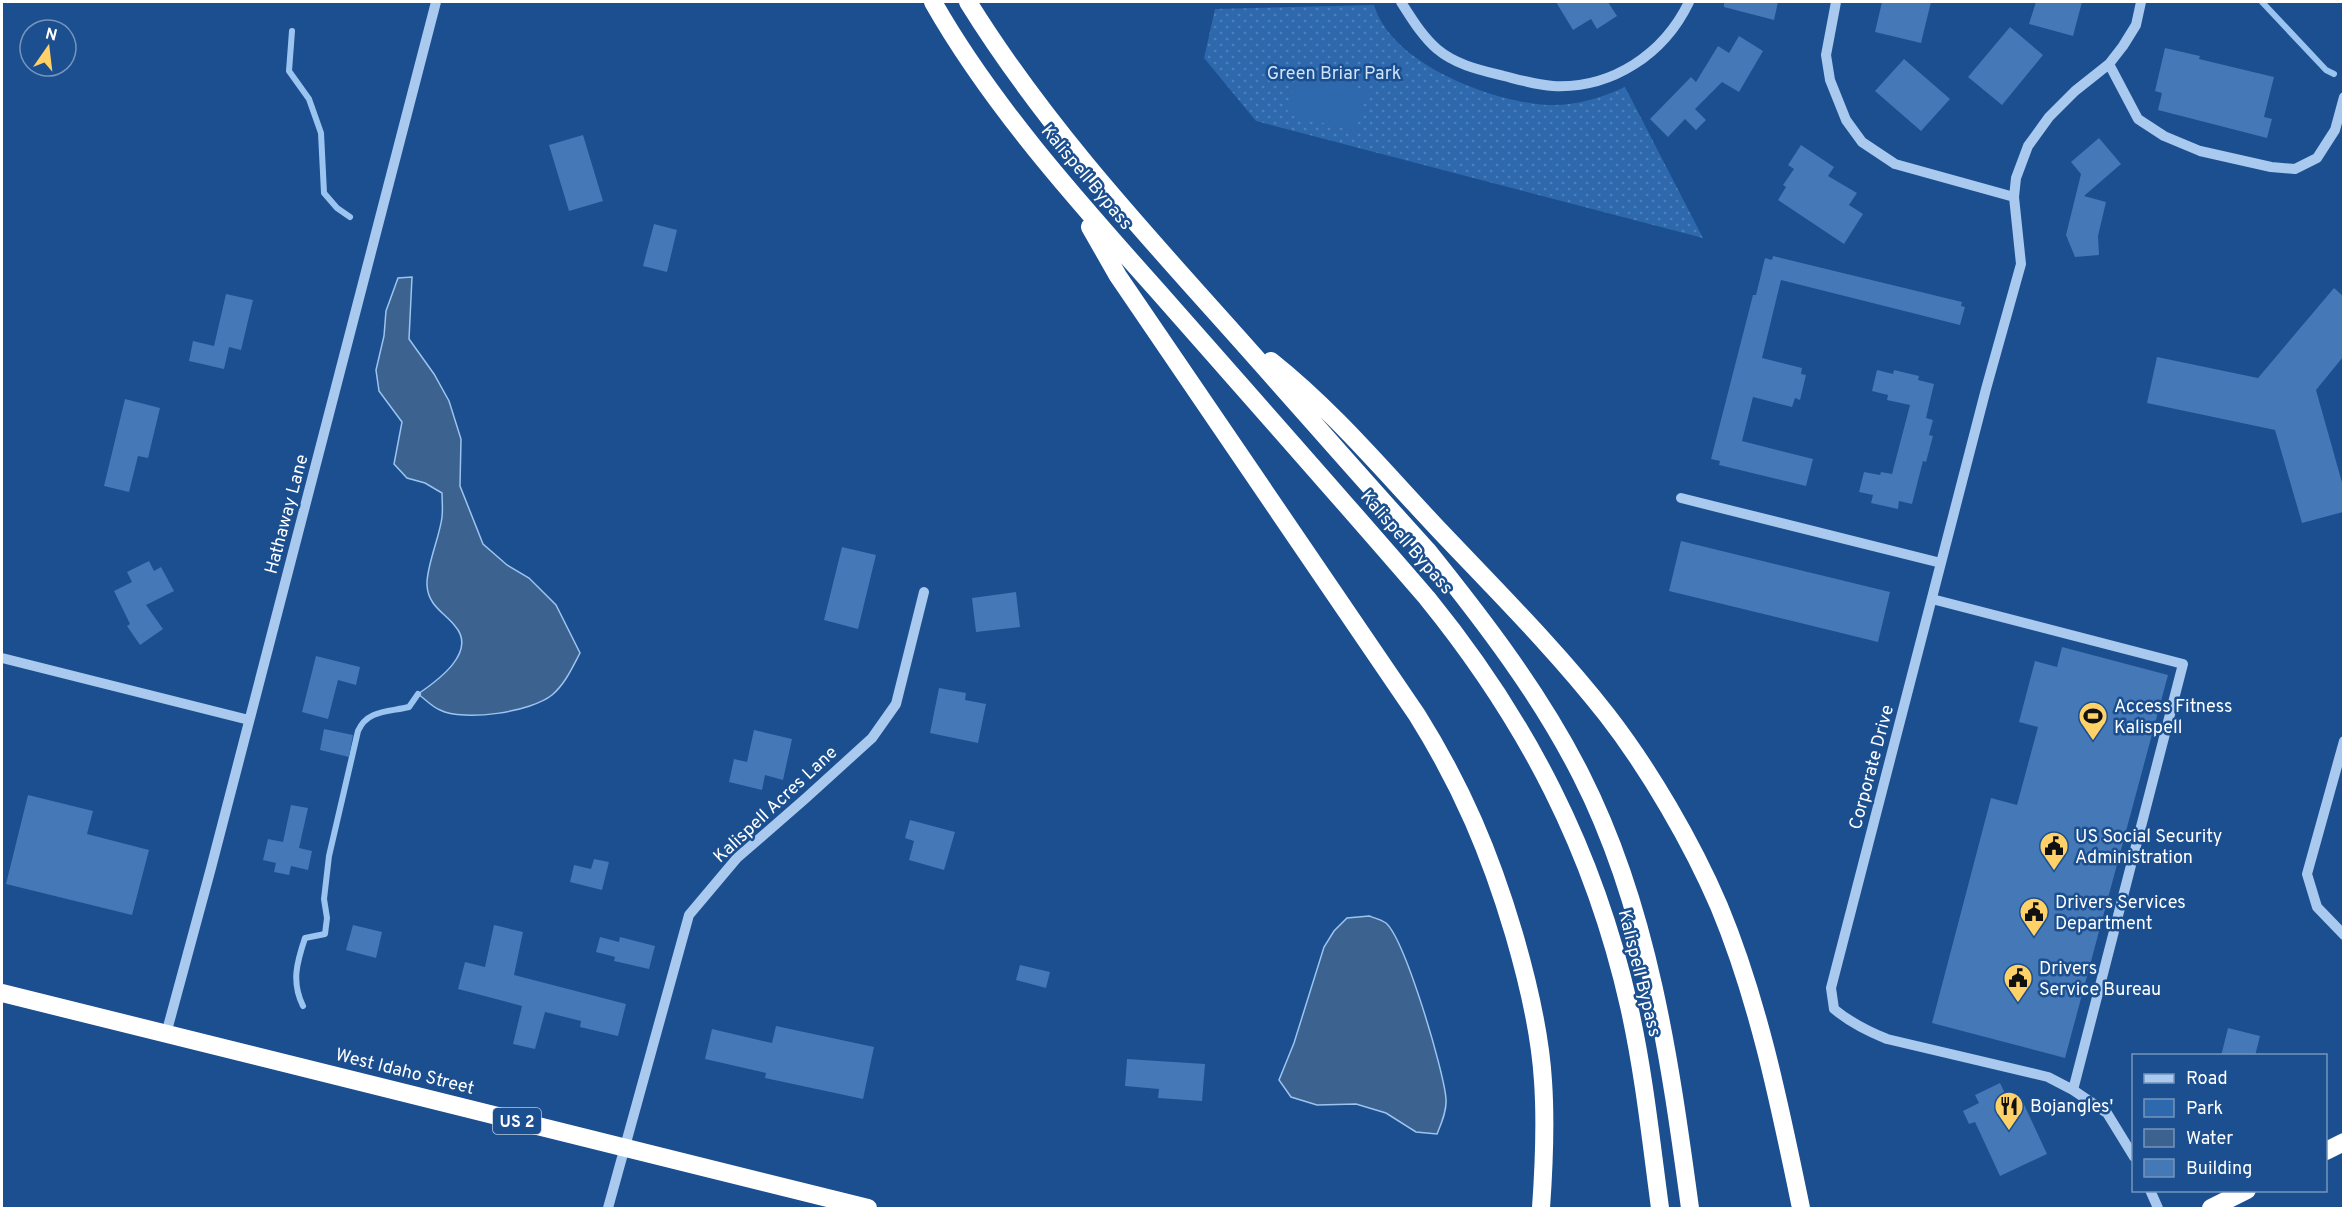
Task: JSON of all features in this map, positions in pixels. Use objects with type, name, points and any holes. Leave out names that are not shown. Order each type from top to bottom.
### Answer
[{"type":"highway","name":"Kalispell Bypass","points":[[933,2],[1002,106],[1127,257],[1427,598],[1473,657],[1512,716],[1562,806],[1586,862],[1604,915],[1629,1005],[1660,1209]]},
{"type":"highway","name":"Kalispell Bypass","points":[[968,2],[999,51],[1070,146],[1427,550],[1458,588],[1546,713],[1581,775],[1621,869],[1643,939],[1670,1071],[1690,1209]]},
{"type":"highway","points":[[1065,183],[1118,276],[1417,715],[1438,749],[1472,814],[1496,875],[1524,969],[1540,1049],[1546,1140],[1541,1209]]},
{"type":"highway","points":[[1234,333],[1277,366],[1314,399],[1444,536],[1541,639],[1608,715],[1635,756],[1696,859],[1718,905],[1733,944],[1768,1062],[1801,1209]]},
{"type":"highway","name":"West Idaho Street","points":[[2,993],[868,1209]]},
{"type":"highway","points":[[2327,1150],[2343,1142]]},
{"type":"highway","points":[[2211,1209],[2245,1192]]},
{"type":"street","name":"Hathaway Lane","points":[[166,1034],[436,2]]},
{"type":"street","points":[[1401,2],[1425,38],[1453,60],[1469,67],[1536,84],[1554,86],[1588,84],[1605,79],[1636,64],[1664,39],[1689,2]]},
{"type":"street","points":[[1836,2],[1826,55],[1830,80],[1846,120],[1862,142],[1894,164],[2014,197]]},
{"type":"street","name":"Corporate Drive","points":[[2132,1155],[2106,1113],[2073,1090],[2048,1077],[1887,1039],[1850,1022],[1834,1009],[1831,988],[2021,264],[2014,197],[2016,178],[2028,146],[2049,117],[2075,91],[2109,64],[2136,25],[2141,2]]},
{"type":"street","points":[[2109,64],[2138,119],[2164,136],[2200,151],[2271,167],[2295,169],[2317,158],[2335,130],[2343,97]]},
{"type":"street","points":[[1682,498],[1941,563]]},
{"type":"street","name":"Kalispell Acres Lane","points":[[608,1209],[689,915],[737,858],[872,738],[896,704],[924,592]]},
{"type":"street","points":[[1932,598],[2183,664],[2073,1090]]},
{"type":"street","points":[[2,658],[249,720]]},
{"type":"street","points":[[2343,741],[2307,874],[2317,907],[2343,935]]},
{"type":"street","points":[[2150,1192],[2158,1209]]},
{"type":"green space","name":"Green Briar Park","points":[[1374,5],[1384,25],[1399,44],[1418,60],[1465,85],[1490,94],[1536,104],[1559,105],[1604,96],[1625,87],[1703,238],[1256,121],[1204,58],[1215,9]]},
{"type":"green space","points":[[1297,73],[1367,90],[1356,131],[1287,114]]},
{"type":"water","points":[[412,277],[409,339],[434,374],[449,401],[461,439],[460,486],[483,544],[507,565],[529,578],[556,605],[580,653],[557,691],[542,701],[514,710],[480,715],[451,713],[437,709],[418,694],[444,674],[458,656],[462,646],[461,636],[430,598],[427,585],[442,517],[442,493],[425,483],[407,478],[394,464],[402,422],[379,391],[376,370],[384,336],[386,311],[398,278]]},
{"type":"water","points":[[1369,916],[1386,923],[1394,934],[1422,1007],[1444,1084],[1446,1099],[1445,1113],[1437,1134],[1416,1132],[1386,1113],[1356,1104],[1317,1105],[1291,1097],[1279,1080],[1294,1043],[1324,947],[1334,931],[1347,918]]},
{"type":"building","points":[[1556,2],[1608,2],[1617,16],[1597,29],[1591,19],[1573,30]]},
{"type":"building","points":[[1724,2],[1778,2],[1774,20],[1724,7]]},
{"type":"building","points":[[1882,2],[1931,2],[1921,43],[1875,32]]},
{"type":"building","points":[[2036,2],[2082,2],[2073,36],[2029,24]]},
{"type":"building","points":[[2010,27],[2043,55],[2002,105],[1968,77]]},
{"type":"building","points":[[1739,36],[1763,51],[1739,92],[1722,82],[1695,109],[1706,120],[1696,130],[1685,119],[1668,137],[1650,119],[1691,77],[1696,82],[1718,46],[1729,53]]},
{"type":"building","points":[[2165,48],[2200,56],[2199,59],[2274,77],[2264,117],[2272,119],[2267,138],[2158,110],[2162,93],[2155,91]]},
{"type":"building","points":[[1904,59],[1950,99],[1921,131],[1875,91]]},
{"type":"building","points":[[583,135],[603,201],[569,211],[549,145]]},
{"type":"building","points":[[2099,138],[2121,164],[2084,196],[2106,202],[2098,236],[2099,255],[2075,257],[2066,235],[2081,174],[2071,162]]},
{"type":"building","points":[[1801,145],[1834,167],[1828,176],[1857,193],[1849,205],[1863,214],[1844,244],[1778,200],[1786,187],[1783,185],[1794,169],[1788,165]]},
{"type":"building","points":[[654,224],[677,230],[667,272],[643,266]]},
{"type":"building","points":[[1773,256],[1962,302],[1961,306],[1965,307],[1960,325],[1781,280],[1762,358],[1802,368],[1801,374],[1806,375],[1800,400],[1795,398],[1792,407],[1753,397],[1742,441],[1813,459],[1806,486],[1719,465],[1720,461],[1711,459],[1753,295],[1756,295],[1765,258],[1772,260]]},
{"type":"building","points":[[2334,288],[2343,296],[2343,357],[2316,390],[2343,486],[2343,512],[2302,523],[2275,430],[2147,403],[2157,357],[2258,378]]},
{"type":"building","points":[[226,294],[253,300],[241,350],[229,347],[224,369],[189,361],[193,341],[214,346]]},
{"type":"building","points":[[1877,370],[1893,374],[1894,370],[1919,376],[1918,380],[1934,384],[1926,418],[1933,420],[1929,435],[1933,436],[1926,462],[1923,461],[1912,504],[1899,501],[1898,509],[1871,503],[1873,495],[1859,492],[1864,472],[1880,475],[1881,472],[1892,474],[1910,405],[1887,400],[1888,395],[1872,391]]},
{"type":"building","points":[[125,399],[160,408],[148,458],[138,456],[129,492],[104,486]]},
{"type":"building","points":[[1681,541],[1890,592],[1878,642],[1669,591]]},
{"type":"building","points":[[842,547],[876,555],[858,629],[824,620]]},
{"type":"building","points":[[149,561],[154,571],[161,567],[174,591],[146,605],[163,629],[140,645],[127,626],[130,624],[114,591],[132,582],[127,572]]},
{"type":"building","points":[[1016,592],[1020,627],[976,632],[972,598]]},
{"type":"building","points":[[2062,647],[2168,675],[2065,1058],[1932,1023],[1991,798],[2017,805],[2038,727],[2019,722],[2035,661],[2057,667]]},
{"type":"building","points":[[316,656],[360,667],[356,685],[338,680],[328,719],[302,712]]},
{"type":"building","points":[[939,688],[966,693],[965,700],[986,704],[978,743],[930,733]]},
{"type":"building","points":[[324,729],[353,735],[349,757],[320,750]]},
{"type":"building","points":[[754,730],[792,739],[783,780],[765,775],[762,790],[729,782],[734,759],[747,762]]},
{"type":"building","points":[[28,795],[93,811],[87,834],[149,850],[132,915],[6,884]]},
{"type":"building","points":[[291,805],[308,808],[299,848],[312,851],[308,870],[291,866],[289,875],[274,872],[276,863],[263,860],[268,839],[283,842]]},
{"type":"building","points":[[910,820],[955,832],[944,870],[909,860],[914,841],[905,838]]},
{"type":"building","points":[[594,859],[609,862],[602,890],[570,882],[574,865],[591,869]]},
{"type":"building","points":[[353,925],[382,932],[376,958],[346,950]]},
{"type":"building","points":[[494,925],[523,932],[514,975],[626,1004],[618,1036],[580,1027],[581,1021],[545,1012],[535,1049],[513,1044],[522,1006],[458,989],[465,962],[485,967]]},
{"type":"building","points":[[600,937],[619,942],[620,937],[655,946],[649,969],[614,961],[615,957],[596,952]]},
{"type":"building","points":[[1020,965],[1050,972],[1046,988],[1016,980]]},
{"type":"building","points":[[776,1026],[874,1047],[863,1099],[765,1078],[766,1073],[705,1059],[712,1029],[772,1043]]},
{"type":"building","points":[[2228,1028],[2260,1036],[2256,1054],[2222,1054]]},
{"type":"building","points":[[1127,1059],[1205,1064],[1202,1101],[1158,1098],[1159,1089],[1125,1086]]},
{"type":"building","points":[[2000,1083],[2010,1104],[2021,1098],[2047,1154],[2000,1176],[1975,1122],[1969,1124],[1963,1111],[1979,1103],[1975,1095]]},
{"type":"waterway","points":[[2262,2],[2326,70],[2334,74]]},
{"type":"waterway","points":[[292,31],[289,71],[309,99],[321,133],[324,193],[337,208],[350,217]]},
{"type":"waterway","points":[[303,1006],[297,989],[296,972],[305,938],[325,934],[327,918],[324,899],[329,856],[358,731],[362,724],[373,715],[409,707],[418,694]]},
{"type":"place","name":"Access Fitness Kalispell","points":[[2093,742]]},
{"type":"place","name":"US Social Security Administration","points":[[2054,872]]},
{"type":"place","name":"Drivers Services Department","points":[[2034,938]]},
{"type":"place","name":"Drivers Service Bureau","points":[[2018,1004]]},
{"type":"place","name":"Bojangles'","points":[[2009,1132]]}]
